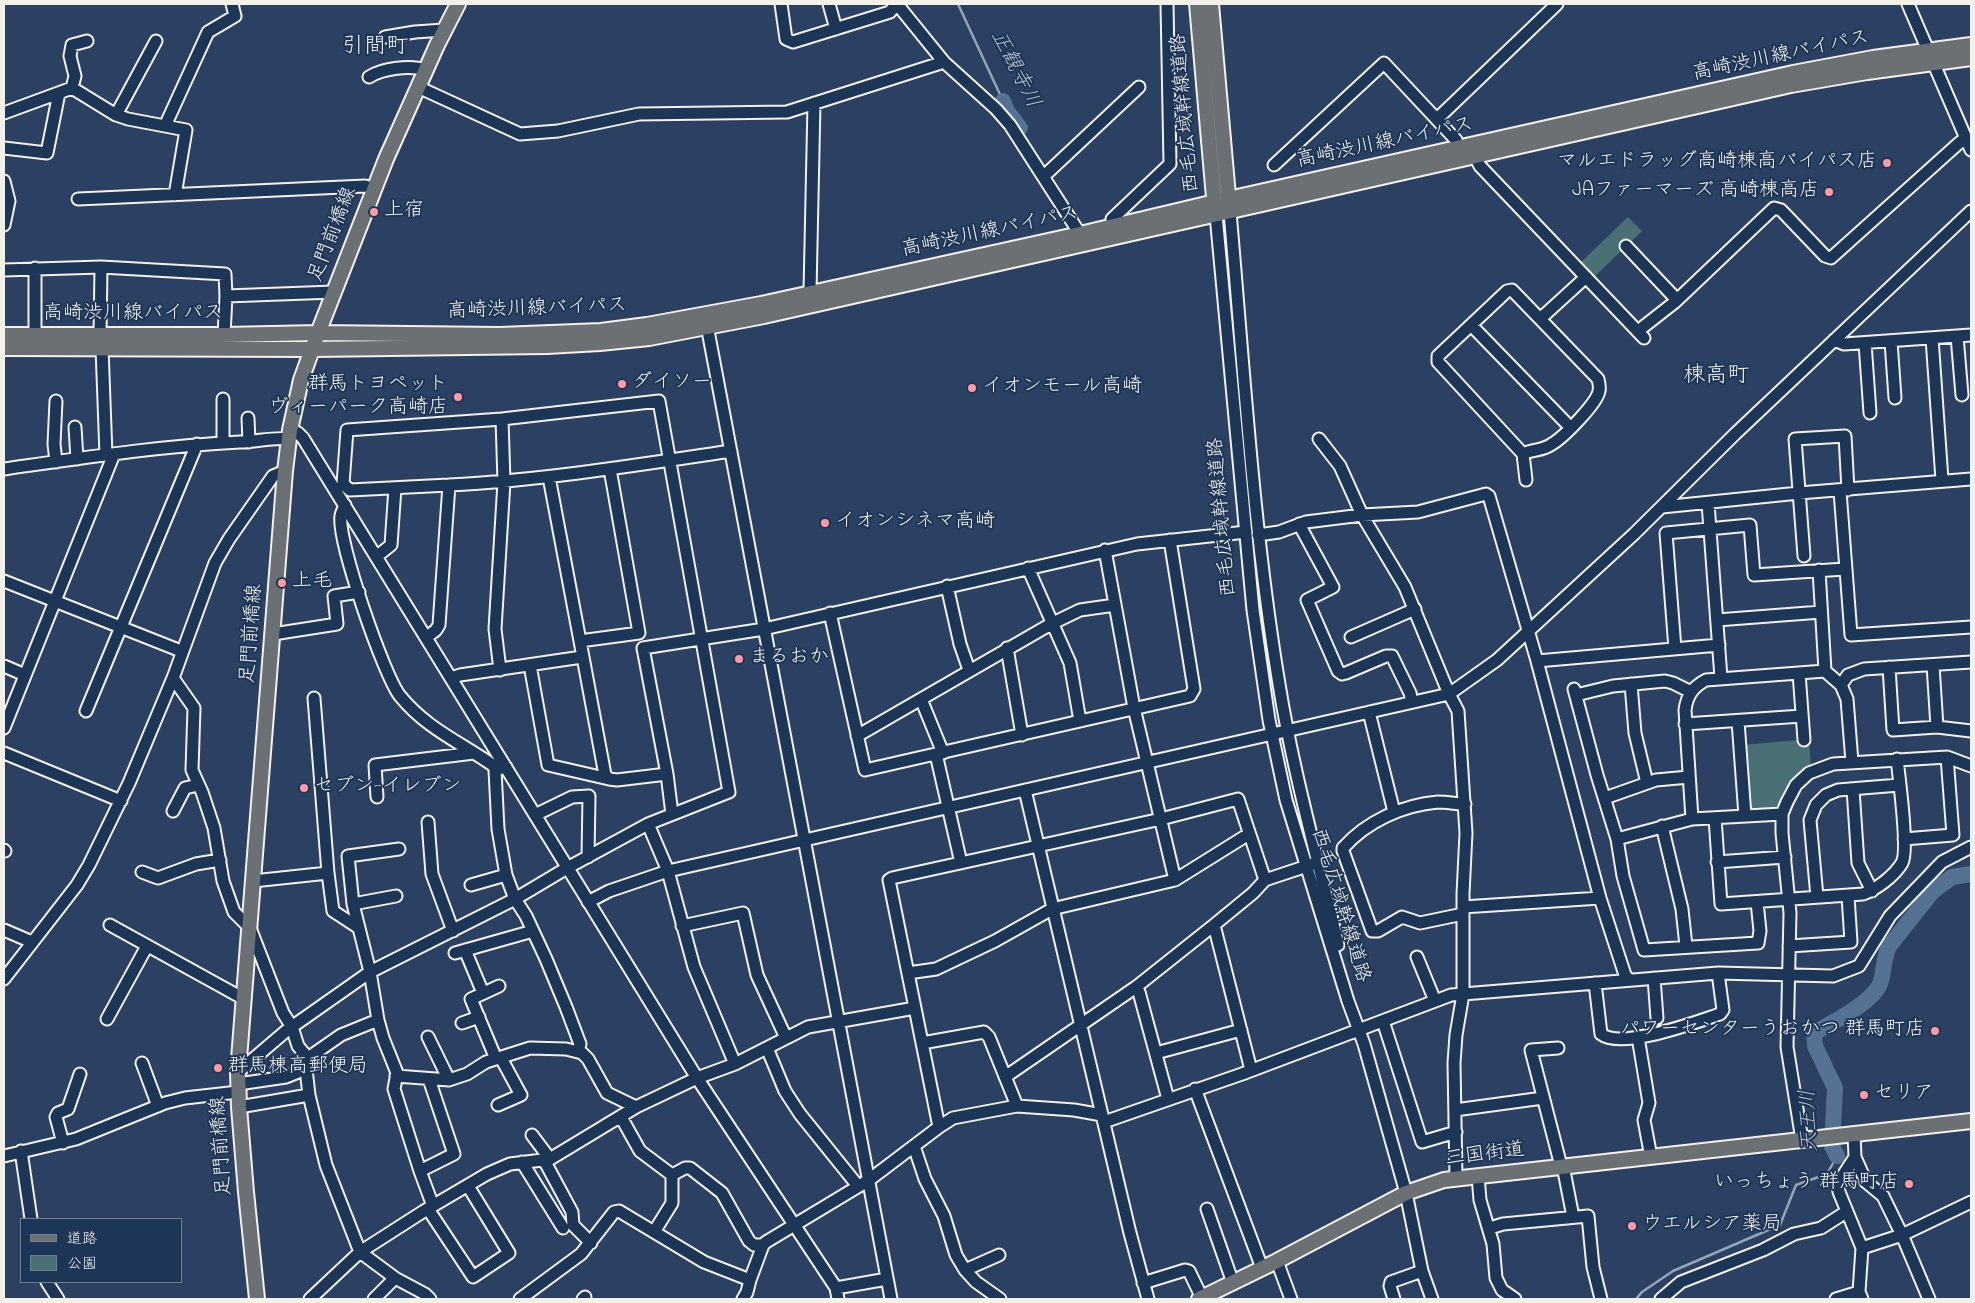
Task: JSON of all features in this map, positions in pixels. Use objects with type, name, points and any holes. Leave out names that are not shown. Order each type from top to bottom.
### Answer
[{"type":"main road","name":"足門前橋線","points":[[257,1299],[238,1082],[289,434],[301,380],[374,188],[444,30],[458,4]]},
{"type":"main road","name":"西毛広域幹線道路","points":[[1197,4],[1222,207]]},
{"type":"main road","name":"西毛広域幹線道路","points":[[1211,4],[1222,207]]},
{"type":"main road","name":"高崎渋川線バイパス","points":[[4,348],[318,333],[546,334],[706,321],[1222,207],[1476,156],[1791,85],[1867,72],[1971,45]]},
{"type":"main road","name":"高崎渋川線バイパス","points":[[4,335],[35,335],[101,342],[312,349],[547,346],[600,344],[649,338],[810,292],[1113,226],[1222,207],[1459,148],[1802,71],[1842,63],[1930,56],[1971,58]]},
{"type":"main road","points":[[1854,1134],[1971,1121]]},
{"type":"main road","name":"三国街道","points":[[1208,1297],[1406,1193],[1456,1178],[1854,1134]]},
{"type":"street","points":[[165,126],[208,32],[235,16],[232,4]]},
{"type":"street","points":[[781,4],[786,38],[793,42],[890,12],[896,4],[944,62],[996,109],[1010,125],[1080,234]]},
{"type":"street","points":[[829,4],[836,28]]},
{"type":"street","points":[[1113,226],[1112,219],[1170,164],[1167,4]]},
{"type":"street","points":[[1437,119],[1557,4]]},
{"type":"street","points":[[1908,4],[1971,150]]},
{"type":"street","points":[[384,37],[444,30]]},
{"type":"street","points":[[116,115],[156,40]]},
{"type":"street","points":[[72,88],[75,76],[70,50],[72,45],[88,41]]},
{"type":"street","points":[[418,87],[520,134],[558,131],[639,114],[787,112],[944,62]]},
{"type":"street","points":[[1274,165],[1384,64],[1456,140],[1459,148]]},
{"type":"street","points":[[369,77],[376,72],[416,67],[426,70]]},
{"type":"street","points":[[1044,176],[1139,87]]},
{"type":"street","points":[[72,88],[116,115],[186,130],[175,194]]},
{"type":"street","points":[[4,113],[72,88]]},
{"type":"street","points":[[4,148],[47,153],[59,93]]},
{"type":"street","points":[[810,292],[814,103]]},
{"type":"street","points":[[1476,156],[1480,166],[1641,335],[1774,208],[1781,210],[1825,256],[1831,258],[1966,138]]},
{"type":"street","points":[[4,181],[9,201],[4,225]]},
{"type":"street","points":[[78,199],[365,186],[374,188]]},
{"type":"street","name":"西毛広域幹線道路","points":[[1222,207],[1253,610],[1272,733],[1286,800],[1308,866],[1348,1001],[1360,1031],[1406,1193],[1422,1271],[1432,1299]]},
{"type":"street","name":"西毛広域幹線道路","points":[[1222,207],[1258,535],[1275,660],[1287,730],[1354,1014]]},
{"type":"street","points":[[588,902],[609,891],[668,872],[1449,694],[1497,660],[1634,534],[1728,440],[1971,211]]},
{"type":"street","points":[[1626,246],[1677,300]]},
{"type":"street","points":[[4,728],[7,709],[25,675],[55,602],[110,454],[101,342],[101,267]]},
{"type":"street","points":[[4,270],[101,267],[225,274],[224,336]]},
{"type":"street","points":[[35,335],[36,268]]},
{"type":"street","points":[[1540,320],[1586,277]]},
{"type":"street","points":[[1523,454],[1552,445],[1571,428],[1594,402],[1600,385],[1598,379],[1512,290],[1507,291],[1438,356],[1438,362],[1523,454],[1526,480]]},
{"type":"street","points":[[226,296],[334,292]]},
{"type":"street","points":[[706,321],[839,1021],[863,1183],[887,1279],[890,1299]]},
{"type":"street","points":[[1471,325],[1571,428]]},
{"type":"street","points":[[1834,340],[1844,344],[1971,335]]},
{"type":"street","points":[[1957,336],[1962,395]]},
{"type":"street","points":[[1932,338],[1942,480]]},
{"type":"street","points":[[1892,341],[1895,398]]},
{"type":"street","points":[[1865,343],[1870,413]]},
{"type":"street","points":[[222,443],[223,399]]},
{"type":"street","points":[[56,401],[54,444],[56,462]]},
{"type":"street","points":[[238,1082],[292,1027],[370,972],[515,899],[648,824],[729,792],[702,639],[668,460],[658,401],[502,419],[347,430],[343,484],[350,490],[504,482],[610,469],[668,460],[731,451]]},
{"type":"street","points":[[248,418],[249,442]]},
{"type":"street","points":[[500,670],[495,630],[504,482],[502,419]]},
{"type":"street","points":[[75,427],[77,459]]},
{"type":"street","points":[[4,469],[196,444],[249,442],[298,433],[303,438],[427,637],[500,768],[535,815],[697,1078],[837,1294],[887,1279]]},
{"type":"street","points":[[1804,556],[1795,439],[1845,436],[1845,569],[1851,636],[1971,627]]},
{"type":"street","points":[[1318,439],[1340,466],[1362,515],[1405,587],[1449,694],[1458,710],[1465,804],[1463,994],[1456,1035],[1454,1063],[1456,1178]]},
{"type":"street","points":[[86,711],[196,444]]},
{"type":"street","points":[[580,642],[639,632],[610,469]]},
{"type":"street","points":[[4,979],[77,885],[97,852],[172,678],[210,574],[223,550],[273,476],[285,470]]},
{"type":"street","points":[[549,477],[603,770],[609,779]]},
{"type":"street","points":[[1662,506],[1942,480],[1971,479]]},
{"type":"street","points":[[427,637],[439,625],[449,486]]},
{"type":"street","points":[[376,557],[391,545],[395,488]]},
{"type":"street","points":[[1258,535],[1279,532],[1299,524],[1362,515],[1418,512],[1486,494],[1489,496],[1538,661],[1600,898],[1624,975],[1629,980]]},
{"type":"street","points":[[1708,503],[1721,678]]},
{"type":"street","points":[[345,505],[341,516],[346,552],[392,684],[400,696],[425,722],[500,768]]},
{"type":"street","points":[[1299,524],[1333,587],[1307,600],[1338,671],[1342,674],[1346,673],[1386,656],[1392,656],[1410,693],[1412,702]]},
{"type":"street","points":[[1675,649],[1666,532],[1750,525],[1754,574],[1845,569]]},
{"type":"street","points":[[672,814],[667,774],[643,648],[764,629],[1105,550],[1137,544],[1246,532]]},
{"type":"street","points":[[830,613],[865,770],[940,754],[1190,696],[1194,689],[1170,540]]},
{"type":"street","points":[[1105,550],[1134,708],[1174,880]]},
{"type":"street","points":[[1028,568],[1070,663],[1080,721]]},
{"type":"street","points":[[1819,570],[1825,671],[1841,685],[1847,700],[1852,762]]},
{"type":"street","points":[[4,581],[181,651]]},
{"type":"street","points":[[947,586],[960,644],[969,670]]},
{"type":"street","points":[[273,634],[337,624],[334,596],[359,592]]},
{"type":"street","points":[[857,736],[1007,648],[1052,624],[1080,610],[1115,604]]},
{"type":"street","points":[[1352,637],[1415,609]]},
{"type":"street","points":[[1717,620],[1821,612]]},
{"type":"street","points":[[1538,661],[1719,645]]},
{"type":"street","points":[[1007,648],[1022,734]]},
{"type":"street","points":[[451,678],[460,675],[582,657]]},
{"type":"street","points":[[1841,685],[1848,675],[1864,669],[1971,662]]},
{"type":"street","points":[[530,665],[548,765],[616,780],[667,774]]},
{"type":"street","points":[[1933,665],[1937,727]]},
{"type":"street","points":[[4,666],[25,675]]},
{"type":"street","points":[[1889,667],[1893,730],[1937,727],[1971,731]]},
{"type":"street","points":[[1692,820],[1686,701],[1693,688],[1706,680],[1721,678],[1825,671]]},
{"type":"street","points":[[1799,673],[1804,740]]},
{"type":"street","points":[[172,678],[194,708],[192,770],[214,828],[223,881],[234,912],[250,928],[282,1013],[292,1027],[298,1046],[307,1064],[309,1095],[326,1165],[360,1252],[395,1278],[425,1294],[430,1299]]},
{"type":"street","points":[[1691,692],[1665,681],[1575,692],[1597,775],[1617,839],[1623,876],[1644,950],[1758,943],[1760,932],[1758,902]]},
{"type":"street","points":[[1631,684],[1635,733],[1647,783]]},
{"type":"street","points":[[314,698],[328,873],[333,911],[359,928]]},
{"type":"street","points":[[921,699],[940,754],[948,808],[961,863]]},
{"type":"street","points":[[1369,712],[1394,812]]},
{"type":"street","points":[[1686,724],[1802,716]]},
{"type":"street","points":[[1738,721],[1745,816]]},
{"type":"street","points":[[4,753],[121,800]]},
{"type":"street","points":[[377,797],[374,765],[474,753]]},
{"type":"street","points":[[1904,840],[1953,835],[1947,756]]},
{"type":"street","points":[[1802,1140],[1787,1047],[1790,899],[1782,833],[1782,814],[1796,785],[1809,773],[1832,764],[1947,756],[1971,766]]},
{"type":"street","points":[[1715,818],[1721,904],[1848,896],[1872,891],[1882,884],[1902,862],[1904,840],[1897,759]]},
{"type":"street","points":[[500,768],[498,829],[506,875],[515,899],[533,931],[566,1007],[580,1044],[578,1052]]},
{"type":"street","points":[[1605,798],[1656,780],[1689,777]]},
{"type":"street","points":[[173,811],[185,788],[198,785]]},
{"type":"street","points":[[1817,897],[1810,820],[1816,805],[1826,795],[1838,790],[1899,785]]},
{"type":"street","points":[[1852,789],[1858,863],[1872,891]]},
{"type":"street","points":[[1025,790],[1052,909],[1148,1299]]},
{"type":"street","points":[[535,815],[572,797],[589,796],[588,857]]},
{"type":"street","points":[[939,1127],[890,880],[892,878],[1238,800],[1265,880]]},
{"type":"street","points":[[1465,804],[1438,802],[1394,812],[1355,834],[1343,848],[1372,931],[1378,931],[1402,917],[1420,924],[1463,910],[1600,898]]},
{"type":"street","points":[[1617,839],[1662,826],[1692,820],[1782,814]]},
{"type":"street","points":[[428,822],[432,874],[453,931]]},
{"type":"street","points":[[648,824],[668,872],[694,967],[735,1064]]},
{"type":"street","points":[[1662,826],[1682,909],[1686,946]]},
{"type":"street","points":[[908,973],[936,969],[995,941],[1052,909],[1174,880],[1244,836],[1250,835]]},
{"type":"street","points":[[672,1175],[685,1168],[690,1168],[722,1193],[749,1241],[754,1245],[763,1245],[863,1183],[953,1118],[1017,1106],[1074,1110],[1103,1118],[1168,1099],[1251,1070],[1360,1031],[1451,995],[1595,982],[1718,974],[1833,976],[1858,966],[1890,916],[1942,862],[1971,847]]},
{"type":"street","points":[[399,849],[348,856],[353,904],[370,972],[378,1020],[397,1073],[394,1089],[431,1208],[473,1277],[508,1252],[468,1186]]},
{"type":"street","points":[[1717,862],[1785,857]]},
{"type":"street","points":[[142,872],[158,878],[196,864],[220,860]]},
{"type":"street","points":[[1005,1077],[1082,1026],[1136,987],[1214,925],[1265,880],[1319,861]]},
{"type":"street","points":[[253,881],[328,873]]},
{"type":"street","points":[[471,885],[506,875]]},
{"type":"street","points":[[353,904],[396,896]]},
{"type":"street","points":[[1789,946],[1851,942],[1848,896]]},
{"type":"street","points":[[682,926],[743,913],[757,975],[786,1038]]},
{"type":"street","points":[[110,925],[244,999]]},
{"type":"street","points":[[1214,925],[1251,1070]]},
{"type":"street","points":[[4,930],[32,942]]},
{"type":"street","points":[[483,994],[460,951],[533,931]]},
{"type":"street","points":[[107,1019],[147,946]]},
{"type":"street","points":[[1417,957],[1435,1001]]},
{"type":"street","points":[[1595,982],[1600,1034],[1606,1038],[1638,1037],[1651,1036],[1720,1014],[1723,1010],[1718,974]]},
{"type":"street","points":[[1654,978],[1657,1018]]},
{"type":"street","points":[[498,1105],[521,1095],[498,1058],[471,999],[499,986]]},
{"type":"street","points":[[1136,987],[1139,992],[1168,1099]]},
{"type":"street","points":[[310,1299],[360,1252],[487,1174],[510,1164],[547,1159],[621,1118],[636,1107],[697,1078],[735,1064],[808,1027],[915,1008]]},
{"type":"street","points":[[462,1023],[478,1017]]},
{"type":"street","points":[[4,1156],[63,1143],[158,1106],[238,1082],[286,1077],[307,1064],[341,1035],[378,1020]]},
{"type":"street","points":[[1383,1022],[1422,1142],[1456,1132]]},
{"type":"street","points":[[1156,1053],[1241,1030]]},
{"type":"street","points":[[922,1043],[984,1032],[989,1037],[1017,1106]]},
{"type":"street","points":[[428,1037],[449,1080]]},
{"type":"street","points":[[1638,1037],[1649,1103],[1644,1120],[1652,1157]]},
{"type":"street","points":[[396,1076],[449,1080],[467,1074],[486,1062],[530,1048],[566,1049],[578,1052],[588,1059],[607,1093],[636,1107]]},
{"type":"street","points":[[767,1048],[785,1091],[800,1114],[863,1183]]},
{"type":"street","points":[[1558,1048],[1531,1050],[1562,1166],[1573,1218]]},
{"type":"street","points":[[142,1063],[158,1106]]},
{"type":"street","points":[[63,1143],[56,1117],[58,1113],[68,1110],[80,1074]]},
{"type":"street","points":[[420,1171],[454,1154],[429,1079]]},
{"type":"street","points":[[1195,1089],[1262,1268]]},
{"type":"street","points":[[239,1107],[309,1095]]},
{"type":"street","points":[[1455,1110],[1543,1098]]},
{"type":"street","points":[[621,1118],[640,1151],[672,1175]]},
{"type":"street","points":[[532,1134],[547,1159],[572,1212],[573,1225],[591,1242]]},
{"type":"street","points":[[1854,1134],[1855,1157],[1866,1182],[1883,1196],[1929,1299]]},
{"type":"street","points":[[914,1146],[925,1179],[944,1216],[956,1255],[965,1270],[976,1282],[1000,1299]]},
{"type":"street","points":[[21,1151],[31,1218]]},
{"type":"street","points":[[1836,1299],[1860,1296],[1862,1248],[1838,1192],[1838,1183],[1855,1157]]},
{"type":"street","points":[[522,1162],[564,1228]]},
{"type":"street","points":[[654,1232],[672,1203],[672,1175]]},
{"type":"street","points":[[1478,1176],[1480,1200],[1490,1228],[1496,1278],[1501,1295],[1515,1299]]},
{"type":"street","points":[[1862,1248],[1902,1235],[1971,1202]]},
{"type":"street","points":[[1207,1209],[1233,1283]]},
{"type":"street","points":[[520,1299],[581,1254],[614,1212],[620,1211],[704,1262],[750,1280]]},
{"type":"street","points":[[1661,1299],[1680,1282],[1763,1250],[1794,1234],[1821,1228],[1846,1212]]},
{"type":"street","points":[[1490,1228],[1503,1224],[1588,1216],[1593,1267],[1601,1299]]},
{"type":"street","points":[[747,1297],[750,1280],[763,1245]]},
{"type":"street","points":[[965,1270],[999,1255]]},
{"type":"street","points":[[1277,1260],[1292,1299]]},
{"type":"street","points":[[1143,1283],[1185,1270],[1189,1271],[1208,1297]]},
{"type":"street","points":[[1394,1299],[1390,1286],[1391,1282],[1422,1271]]},
{"type":"street","points":[[374,1299],[395,1278]]},
{"type":"street","points":[[48,1283],[58,1299]]},
{"type":"green space","points":[[1628,217],[1642,231],[1595,276],[1581,262]]},
{"type":"green space","points":[[1809,739],[1811,768],[1780,810],[1752,812],[1747,807],[1743,745]]},
{"type":"waterway","name":"正観寺川","points":[[958,4],[1003,101]]},
{"type":"waterway","name":"正観寺川","points":[[1003,101],[1007,111],[1020,128]]},
{"type":"waterway","name":"天王川","points":[[1837,1156],[1832,1146],[1835,1088],[1815,1046],[1814,1033],[1850,1013],[1874,993],[1881,982],[1887,950],[1933,891],[1952,877],[1971,874]]},
{"type":"waterway","name":"天王川","points":[[1636,1299],[1642,1292],[1673,1271],[1780,1225],[1796,1185],[1827,1174],[1837,1156]]},
{"type":"place","name":"マルエドラッグ高崎棟高バイパス店","points":[[1887,163]]},
{"type":"place","name":"JAファーマーズ 高崎棟高店","points":[[1829,192]]},
{"type":"place","name":"上宿","points":[[374,212]]},
{"type":"place","name":"ダイソー","points":[[622,384]]},
{"type":"place","name":"イオンモール高崎","points":[[972,388]]},
{"type":"place","name":"群馬トヨペット ヴィーパーク高崎店","points":[[458,397]]},
{"type":"place","name":"イオンシネマ高崎","points":[[825,523]]},
{"type":"place","name":"上毛","points":[[282,583]]},
{"type":"place","name":"まるおか","points":[[739,659]]},
{"type":"place","name":"セブン-イレブン","points":[[304,788]]},
{"type":"place","name":"パワーセンターうおかつ 群馬町店","points":[[1935,1031]]},
{"type":"place","name":"群馬棟高郵便局","points":[[218,1068]]},
{"type":"place","name":"セリア","points":[[1864,1095]]},
{"type":"place","name":"いっちょう 群馬町店","points":[[1909,1184]]},
{"type":"place","name":"ウエルシア薬局","points":[[1632,1226]]},
{"type":"district","name":"引間町","points":[[375,48]]},
{"type":"district","name":"棟高町","points":[[1716,377]]}]
